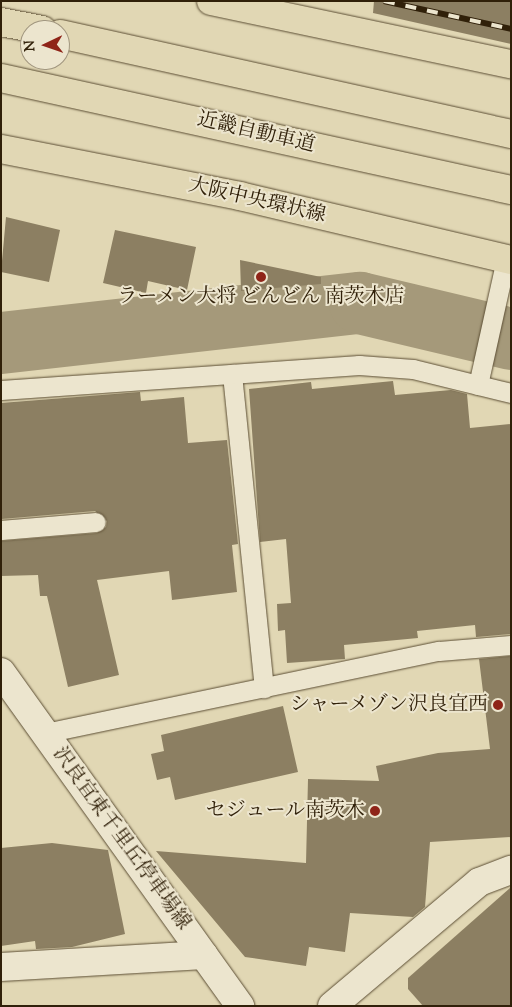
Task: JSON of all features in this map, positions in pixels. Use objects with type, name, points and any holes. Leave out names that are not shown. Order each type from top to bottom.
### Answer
[{"type":"main road","points":[[211,1],[310,24],[511,64]]},
{"type":"main road","points":[[1,22],[20,26]]},
{"type":"main road","points":[[70,36],[511,134]]},
{"type":"main road","name":"近畿自動車道","points":[[1,78],[511,190]]},
{"type":"main road","name":"大阪中央環状線","points":[[1,149],[240,196],[508,260]]},
{"type":"street","name":"沢良宜東千里丘停車場線","points":[[1,672],[240,1006]]},
{"type":"street","points":[[332,1006],[479,882],[511,870]]},
{"type":"street","points":[[1,967],[204,955]]},
{"type":"lane","points":[[479,377],[491,313],[508,260]]},
{"type":"lane","points":[[1,390],[359,365],[479,377],[511,393]]},
{"type":"lane","points":[[232,374],[264,688]]},
{"type":"lane","points":[[1,530],[96,522]]},
{"type":"lane","points":[[45,732],[439,651],[511,646]]},
{"type":"building","points":[[374,1],[511,1],[511,44],[373,13]]},
{"type":"building","points":[[6,217],[60,230],[49,282],[1,272]]},
{"type":"building","points":[[115,230],[196,247],[187,290],[148,281],[146,293],[103,283]]},
{"type":"building","points":[[240,260],[321,277],[321,284],[241,291]]},
{"type":"building","points":[[393,381],[395,395],[451,390],[467,394],[470,428],[511,424],[511,634],[476,637],[475,625],[417,631],[418,638],[344,645],[345,659],[287,663],[285,630],[278,631],[277,604],[291,603],[286,539],[260,542],[249,389],[311,382],[312,389]]},
{"type":"building","points":[[140,392],[141,401],[184,397],[188,443],[227,440],[238,544],[232,545],[237,592],[172,600],[169,571],[97,580],[119,675],[68,687],[47,596],[40,596],[38,575],[1,576],[1,541],[97,533],[106,527],[107,521],[95,511],[1,519],[1,403]]},
{"type":"building","points":[[511,656],[511,837],[430,842],[425,907],[413,917],[350,913],[345,952],[309,947],[306,966],[245,957],[156,851],[306,863],[308,779],[379,781],[376,766],[438,753],[490,749],[479,659]]},
{"type":"building","points":[[283,706],[298,772],[175,800],[170,777],[157,780],[151,754],[164,751],[161,735]]},
{"type":"building","points":[[52,843],[108,850],[125,934],[72,947],[36,949],[35,941],[1,946],[1,848]]},
{"type":"building","points":[[511,887],[511,1006],[423,1006],[408,989],[408,978]]},
{"type":"waterway","points":[[1,343],[360,303],[511,339]]},
{"type":"railway","points":[[384,1],[511,29]]},
{"type":"place","name":"ラーメン大将 どんどん 南茨木店","points":[[261,277]]},
{"type":"place","name":"シャーメゾン沢良宜西","points":[[498,705]]},
{"type":"place","name":"セジュール南茨木","points":[[375,811]]}]
